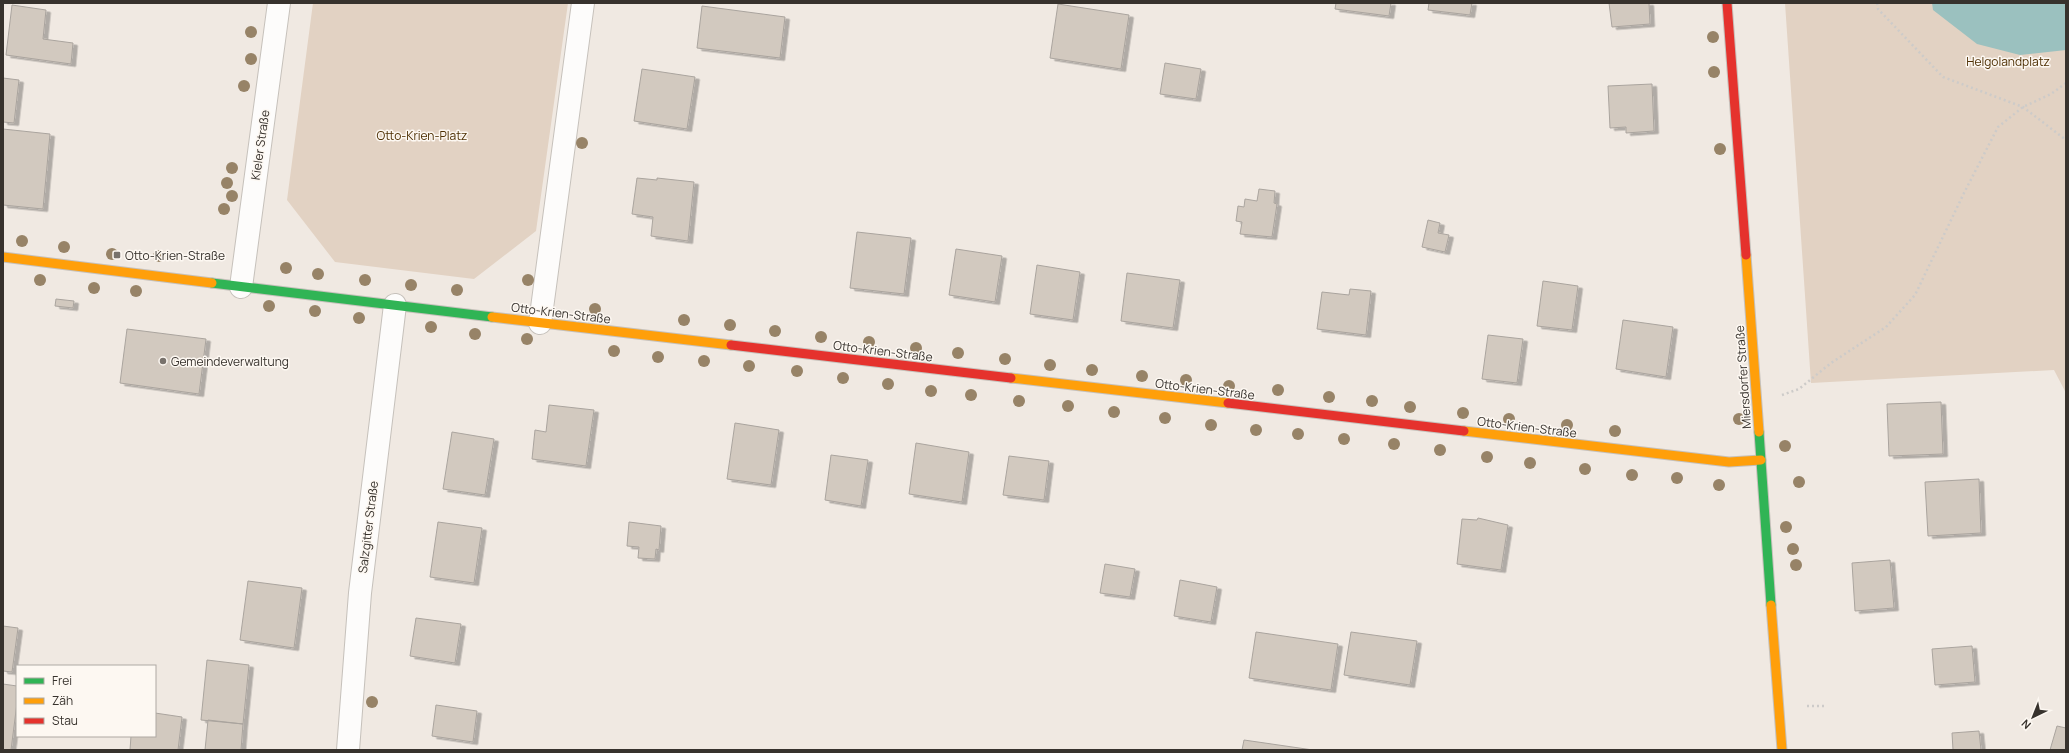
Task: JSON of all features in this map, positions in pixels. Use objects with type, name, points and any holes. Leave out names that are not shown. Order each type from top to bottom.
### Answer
[{"type":"street","name":"Kieler Straße","points":[[241,287],[279,3]]},
{"type":"street","points":[[540,323],[582,3]]},
{"type":"street","name":"Miersdorfer Straße","points":[[1727,3],[1782,750]]},
{"type":"street","name":"Otto-Krien-Straße","points":[[3,257],[540,323],[1729,462],[1761,460]]},
{"type":"street","name":"Salzgitter Straße","points":[[348,750],[360,593],[395,305]]},
{"type":"path","points":[[1877,3],[1878,9],[1943,77],[2023,107],[2066,140]]},
{"type":"path","points":[[1757,403],[1799,389],[1831,363],[1886,327],[1915,295],[1964,193],[1998,127],[2023,107],[2051,94],[2066,83]]},
{"type":"green space","name":"Otto-Krien-Platz","points":[[313,3],[568,3],[536,231],[474,279],[335,262],[287,200]]},
{"type":"green space","name":"Helgolandplatz","points":[[1785,3],[2066,3],[2066,393],[2054,370],[1811,383]]},
{"type":"water","points":[[1932,3],[2066,3],[2066,50],[2020,55],[1977,44],[1933,10]]},
{"type":"building","points":[[1336,3],[1391,3],[1389,16],[1335,9]]},
{"type":"building","points":[[1429,3],[1472,3],[1470,15],[1428,10]]},
{"type":"building","points":[[1609,3],[1649,3],[1650,24],[1612,27]]},
{"type":"building","points":[[1058,4],[1129,15],[1121,69],[1050,58]]},
{"type":"building","points":[[12,5],[46,10],[43,39],[73,43],[71,64],[6,55]]},
{"type":"building","points":[[702,6],[785,17],[780,58],[697,48]]},
{"type":"building","points":[[1165,63],[1201,69],[1196,99],[1160,94]]},
{"type":"building","points":[[642,69],[695,77],[687,129],[634,121]]},
{"type":"building","points":[[3,78],[19,80],[14,123],[3,122]]},
{"type":"building","points":[[1652,84],[1654,131],[1626,133],[1626,127],[1610,128],[1608,86]]},
{"type":"building","points":[[3,129],[50,134],[43,209],[3,205]]},
{"type":"building","points":[[637,178],[657,180],[657,178],[694,182],[688,241],[651,236],[653,217],[632,214]]},
{"type":"building","points":[[1259,189],[1275,191],[1274,203],[1277,204],[1272,237],[1240,234],[1242,222],[1236,221],[1238,206],[1244,207],[1245,199],[1257,201]]},
{"type":"building","points":[[1428,220],[1440,223],[1438,233],[1449,235],[1445,252],[1422,247]]},
{"type":"building","points":[[857,232],[911,238],[904,294],[850,288]]},
{"type":"building","points":[[956,249],[1002,256],[995,302],[949,295]]},
{"type":"building","points":[[1037,265],[1080,272],[1073,320],[1030,314]]},
{"type":"building","points":[[1127,273],[1180,280],[1173,328],[1121,321]]},
{"type":"building","points":[[1543,281],[1578,286],[1572,330],[1537,326]]},
{"type":"building","points":[[1350,289],[1371,291],[1366,335],[1317,329],[1322,292],[1349,295]]},
{"type":"building","points":[[56,299],[74,301],[73,308],[55,306]]},
{"type":"building","points":[[1623,320],[1673,327],[1666,377],[1616,369]]},
{"type":"building","name":"Gemeindeverwaltung","points":[[127,329],[206,339],[199,394],[120,383]]},
{"type":"building","points":[[1488,335],[1523,339],[1517,383],[1482,379]]},
{"type":"building","points":[[1941,402],[1943,454],[1889,456],[1887,404]]},
{"type":"building","points":[[549,405],[594,410],[586,466],[532,459],[535,430],[546,432]]},
{"type":"building","points":[[735,423],[779,430],[771,485],[727,479]]},
{"type":"building","points":[[452,432],[494,439],[485,495],[443,489]]},
{"type":"building","points":[[916,443],[969,452],[962,502],[909,494]]},
{"type":"building","points":[[831,455],[868,460],[861,506],[825,500]]},
{"type":"building","points":[[1009,456],[1049,461],[1044,500],[1003,495]]},
{"type":"building","points":[[1979,479],[1981,533],[1928,536],[1925,482]]},
{"type":"building","points":[[1478,518],[1508,525],[1501,570],[1457,564],[1462,519],[1477,520]]},
{"type":"building","points":[[438,522],[482,528],[474,583],[430,577]]},
{"type":"building","points":[[629,522],[661,526],[659,550],[656,549],[655,559],[638,558],[639,547],[627,546]]},
{"type":"building","points":[[1890,560],[1894,608],[1855,611],[1852,563]]},
{"type":"building","points":[[1105,564],[1135,569],[1130,597],[1100,593]]},
{"type":"building","points":[[1180,580],[1217,587],[1211,622],[1174,616]]},
{"type":"building","points":[[248,581],[302,588],[294,648],[240,640]]},
{"type":"building","points":[[416,618],[461,624],[455,663],[410,656]]},
{"type":"building","points":[[3,626],[18,628],[12,672],[3,671]]},
{"type":"building","points":[[1256,632],[1338,644],[1331,690],[1249,678]]},
{"type":"building","points":[[1351,632],[1417,641],[1410,685],[1344,675]]},
{"type":"building","points":[[1972,646],[1975,682],[1935,685],[1932,649]]},
{"type":"building","points":[[207,660],[249,665],[243,724],[201,720]]},
{"type":"building","points":[[3,684],[16,686],[16,711],[11,750],[3,750]]},
{"type":"building","points":[[436,705],[477,711],[473,742],[432,736]]},
{"type":"building","points":[[156,713],[182,717],[178,750],[130,750],[131,737],[156,737]]},
{"type":"building","points":[[208,720],[243,724],[241,750],[205,750]]},
{"type":"building","points":[[2057,726],[2066,728],[2066,750],[2050,750]]},
{"type":"building","points":[[1979,731],[1981,750],[1953,750],[1952,733]]},
{"type":"building","points":[[1244,740],[1313,750],[1242,750]]},
{"type":"traffic: fast","points":[[212,283],[492,317]]},
{"type":"traffic: fast","points":[[1759,432],[1771,605]]},
{"type":"traffic: slow","points":[[1746,255],[1759,432]]},
{"type":"traffic: slow","points":[[3,257],[212,283]]},
{"type":"traffic: slow","points":[[492,317],[731,345]]},
{"type":"traffic: slow","points":[[1011,378],[1228,403]]},
{"type":"traffic: slow","points":[[1464,431],[1729,462],[1761,460]]},
{"type":"traffic: slow","points":[[1771,605],[1782,750]]},
{"type":"traffic: jam","points":[[1727,3],[1746,255]]},
{"type":"traffic: jam","points":[[731,345],[1011,378]]},
{"type":"traffic: jam","points":[[1228,403],[1464,431]]},
{"type":"place","name":"Otto-Krien-Straße","points":[[117,255]]},
{"type":"place","name":"Gemeindeverwaltung","points":[[163,361]]}]
